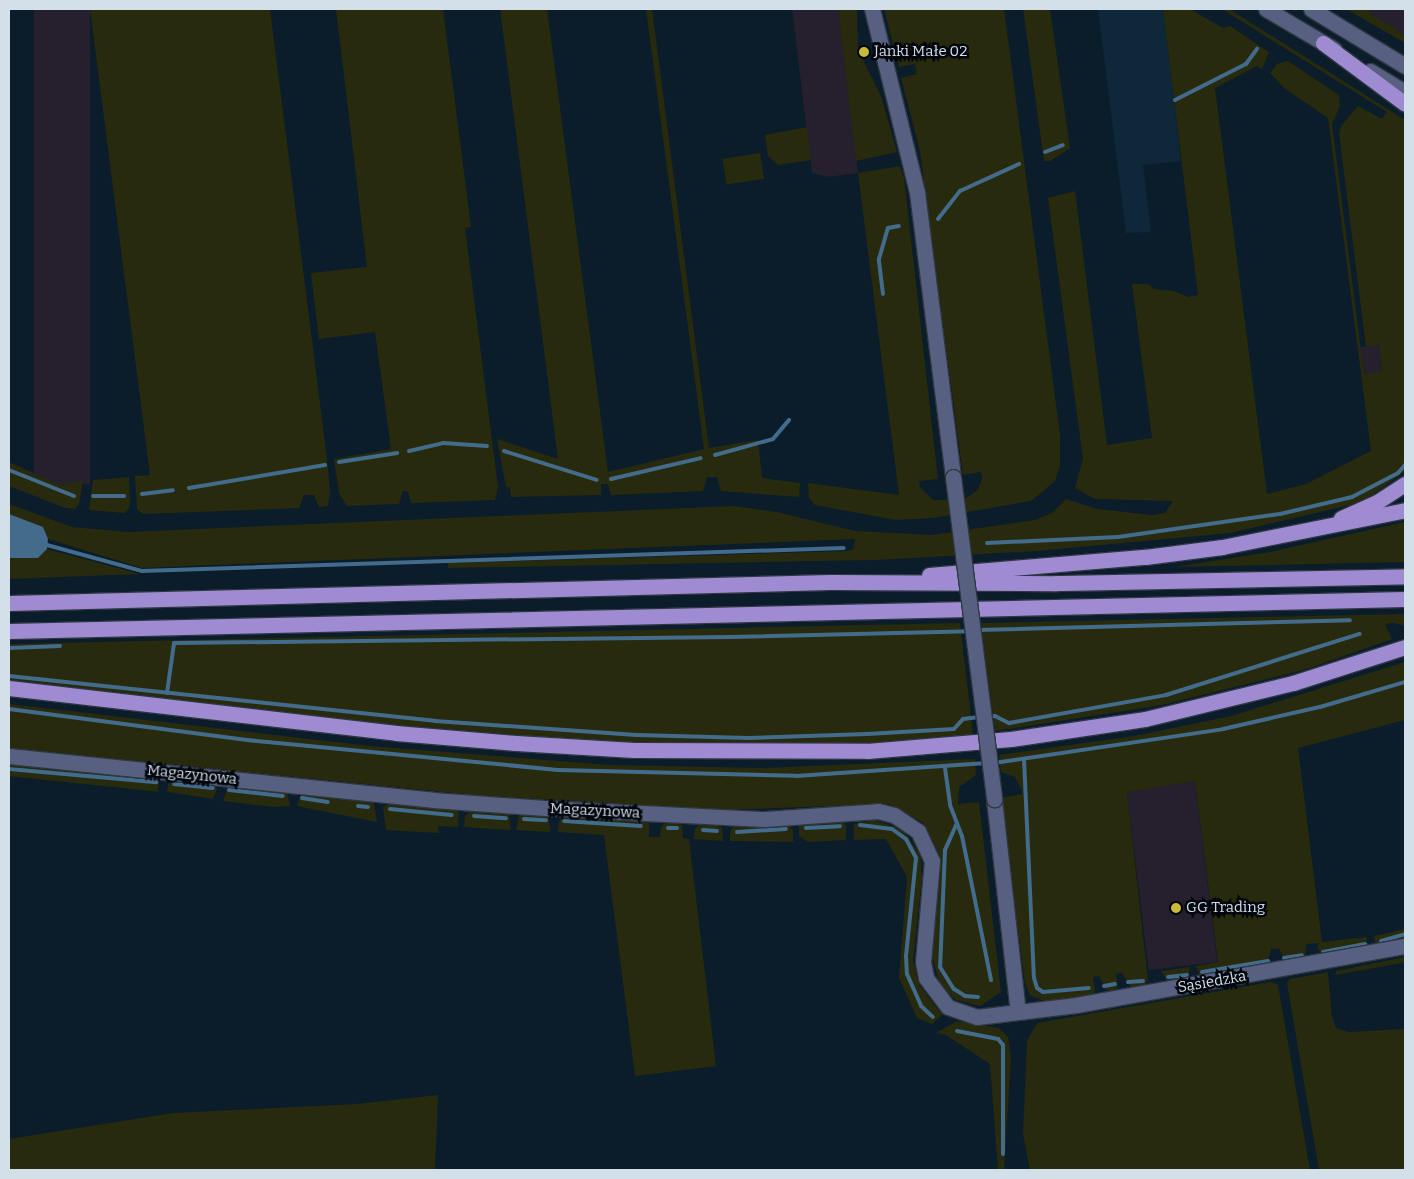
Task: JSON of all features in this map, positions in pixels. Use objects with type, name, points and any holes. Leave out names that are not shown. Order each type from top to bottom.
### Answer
[{"type":"highway","points":[[1323,43],[1405,104]]},
{"type":"highway","points":[[1280,537],[1349,515],[1377,502],[1405,484]]},
{"type":"highway","points":[[830,582],[1145,557],[1280,537],[1405,510]]},
{"type":"highway","points":[[9,603],[830,582],[1047,583],[1405,576]]},
{"type":"highway","points":[[9,631],[1405,599]]},
{"type":"highway","points":[[9,688],[396,733],[516,743],[644,750],[868,752],[1001,740],[1145,719],[1293,683],[1405,647]]},
{"type":"street","points":[[872,9],[917,192],[994,799],[1018,1012]]},
{"type":"street","points":[[1266,9],[1405,92]]},
{"type":"street","points":[[1311,9],[1405,66]]},
{"type":"street","name":"Magazynowa","points":[[9,756],[433,800],[545,808],[765,819],[878,811],[894,815],[918,831],[932,862],[923,962],[926,978],[933,991],[948,1007],[962,1014],[977,1017],[1018,1012]]},
{"type":"street","name":"Sąsiedzka","points":[[1018,1012],[1076,1005],[1405,946]]},
{"type":"shaded area","points":[[34,9],[90,9],[90,484],[34,484]]},
{"type":"shaded area","points":[[792,9],[838,9],[858,173],[828,177],[812,173]]},
{"type":"shaded area","points":[[1098,9],[1163,9],[1181,161],[1143,165],[1151,232],[1126,233]]},
{"type":"shaded area","points":[[1370,9],[1405,9],[1405,35],[1370,14]]},
{"type":"shaded area","points":[[1379,345],[1382,372],[1363,374],[1360,347]]},
{"type":"shaded area","points":[[9,514],[43,527],[48,539],[47,549],[38,558],[9,558]]},
{"type":"shaded area","name":"GG Trading","points":[[1195,781],[1217,962],[1149,970],[1127,789]]},
{"type":"green space","points":[[90,9],[270,9],[327,459],[330,491],[328,506],[319,507],[314,495],[304,495],[299,508],[143,514],[137,509],[135,476],[150,475]]},
{"type":"green space","points":[[336,9],[443,9],[471,227],[465,228],[498,487],[495,500],[411,503],[408,492],[403,491],[399,504],[347,506],[339,493],[334,459],[391,449],[375,332],[319,339],[311,273],[367,267]]},
{"type":"green space","points":[[500,9],[547,9],[608,472],[704,449],[646,9],[652,9],[709,448],[758,440],[762,478],[800,483],[799,497],[721,491],[717,477],[707,477],[703,491],[611,495],[608,484],[601,484],[601,495],[511,497],[510,488],[506,487],[497,439],[558,459]]},
{"type":"green space","points":[[838,9],[857,9],[858,50],[881,96],[897,152],[856,161]]},
{"type":"green space","points":[[884,9],[1004,9],[1060,435],[1060,466],[1055,481],[1031,501],[933,518],[896,520],[815,505],[809,498],[808,483],[899,495],[858,173],[900,166],[904,178],[938,479],[919,481],[920,487],[933,500],[964,499],[978,490],[982,479],[981,472],[963,475],[920,151],[901,78],[917,74],[915,64],[899,67]]},
{"type":"green space","points":[[1023,9],[1050,9],[1070,148],[1050,161],[1044,161]]},
{"type":"green space","points":[[1163,9],[1190,9],[1223,28],[1230,26],[1269,52],[1262,69],[1257,66],[1215,88],[1267,494],[1306,484],[1371,451],[1328,118],[1284,88],[1270,73],[1277,64],[1288,61],[1339,95],[1340,106],[1332,124],[1364,374],[1382,371],[1379,345],[1366,347],[1339,133],[1341,126],[1358,106],[1382,119],[1387,112],[1222,9],[1229,9],[1405,120],[1405,471],[1371,496],[1350,505],[1230,533],[1037,551],[875,560],[448,568],[448,563],[847,551],[853,549],[855,539],[142,568],[48,539],[42,527],[9,514],[9,504],[72,527],[129,532],[733,506],[777,512],[855,531],[931,535],[1035,520],[1052,513],[1066,499],[1097,509],[1152,515],[1165,513],[1173,501],[1095,499],[1075,488],[1083,459],[1048,198],[1075,191],[1107,445],[1152,438],[1132,284],[1148,284],[1154,289],[1174,291],[1188,297],[1198,295]]},
{"type":"green space","points":[[1346,9],[1370,9],[1371,14],[1405,35],[1405,43]]},
{"type":"green space","points":[[807,127],[811,160],[778,165],[768,156],[765,135]]},
{"type":"green space","points":[[760,153],[764,179],[727,185],[722,159]]},
{"type":"green space","points":[[9,462],[58,484],[83,481],[79,504],[75,509],[65,508],[9,486]]},
{"type":"green space","points":[[129,477],[130,506],[125,513],[89,510],[93,480]]},
{"type":"green space","points":[[1405,522],[1405,562],[1175,567],[1270,552]]},
{"type":"green space","points":[[47,549],[140,574],[9,579],[9,558],[38,558]]},
{"type":"green space","points":[[1405,614],[1405,626],[1394,623],[1385,624],[1392,639],[1307,669],[1162,705],[995,731],[981,623]]},
{"type":"green space","points":[[960,623],[973,735],[880,742],[809,744],[608,742],[392,725],[9,680],[9,644]]},
{"type":"green space","points":[[1405,662],[1405,720],[1298,748],[1322,942],[1367,937],[1366,946],[1323,954],[1317,948],[1319,943],[1306,944],[1305,956],[1285,961],[1279,948],[1271,949],[1267,965],[1202,977],[1196,966],[1218,962],[1195,781],[1127,792],[1148,980],[1144,986],[1131,988],[1122,973],[1116,974],[1118,987],[1114,990],[1106,990],[1099,976],[1093,977],[1095,991],[1092,996],[1046,1002],[1030,995],[1025,984],[1001,798],[1022,794],[1022,790],[1015,777],[1001,772],[999,755],[1134,736],[1231,716]]},
{"type":"green space","points":[[9,704],[370,746],[610,765],[764,768],[975,759],[976,775],[959,787],[958,804],[979,802],[1001,992],[980,1006],[956,1000],[940,985],[932,955],[940,856],[924,823],[889,804],[723,810],[474,795],[9,748]]},
{"type":"green space","points":[[9,764],[159,780],[158,792],[9,776]]},
{"type":"green space","points":[[175,780],[212,784],[217,789],[213,799],[167,792],[168,784]]},
{"type":"green space","points":[[228,786],[287,792],[290,806],[274,807],[223,801]]},
{"type":"green space","points":[[301,793],[369,801],[374,804],[377,822],[297,806]]},
{"type":"green space","points":[[392,802],[456,810],[459,812],[458,827],[438,826],[439,833],[386,830],[383,807]]},
{"type":"green space","points":[[472,810],[509,813],[511,830],[464,827],[465,816]]},
{"type":"green space","points":[[519,815],[548,815],[551,832],[516,830]]},
{"type":"green space","points":[[565,815],[645,821],[649,824],[649,837],[660,837],[661,827],[666,822],[682,825],[683,838],[689,839],[716,1066],[635,1076],[604,835],[558,832],[559,821]]},
{"type":"green space","points":[[874,820],[903,830],[920,855],[922,877],[913,960],[919,985],[942,1015],[932,1024],[917,1018],[899,978],[907,877],[886,839],[854,840],[854,824]]},
{"type":"green space","points":[[840,821],[846,825],[846,840],[808,842],[799,836],[799,826],[803,824]]},
{"type":"green space","points":[[700,824],[722,827],[723,841],[694,839],[695,828]]},
{"type":"green space","points":[[735,825],[789,826],[793,830],[793,842],[730,841],[730,831]]},
{"type":"green space","points":[[1405,929],[1405,939],[1375,944],[1374,936]]},
{"type":"green space","points":[[1405,957],[1405,962],[1336,975],[1336,971]]},
{"type":"green space","points":[[1190,967],[1188,980],[1174,982],[1166,978],[1161,971]]},
{"type":"green space","points":[[1328,972],[1332,1017],[1336,1028],[1348,1032],[1405,1029],[1405,1170],[1319,1170],[1287,983],[1290,979]]},
{"type":"green space","points":[[1271,982],[1278,985],[1310,1170],[1030,1170],[1023,1134],[1027,1041],[1037,1023]]},
{"type":"green space","points":[[957,1021],[999,1028],[1008,1037],[1011,1058],[1004,1170],[998,1170],[990,1064],[946,1035],[936,1033]]},
{"type":"green space","points":[[438,1095],[435,1170],[9,1170],[9,1139],[173,1113],[357,1104]]},
{"type":"waterway","points":[[1175,100],[1246,64],[1257,49]]},
{"type":"waterway","points":[[1045,152],[1063,145]]},
{"type":"waterway","points":[[938,219],[960,191],[1019,164]]},
{"type":"waterway","points":[[883,294],[879,259],[888,228],[899,226]]},
{"type":"waterway","points":[[715,455],[773,439],[789,420]]},
{"type":"waterway","points":[[409,451],[443,443],[487,446]]},
{"type":"waterway","points":[[504,451],[597,480]]},
{"type":"waterway","points":[[339,462],[397,453]]},
{"type":"waterway","points":[[611,479],[701,458]]},
{"type":"waterway","points":[[189,488],[325,465]]},
{"type":"waterway","points":[[987,543],[1118,537],[1280,514],[1352,497],[1398,473],[1405,465]]},
{"type":"waterway","points":[[9,470],[74,496]]},
{"type":"waterway","points":[[142,494],[173,490]]},
{"type":"waterway","points":[[93,496],[124,496]]},
{"type":"waterway","points":[[47,545],[142,571],[844,548]]},
{"type":"waterway","points":[[977,630],[1350,620]]},
{"type":"waterway","points":[[167,693],[174,643],[731,637],[970,631]]},
{"type":"waterway","points":[[986,717],[995,716],[1009,723],[1166,695],[1360,634]]},
{"type":"waterway","points":[[9,648],[60,646]]},
{"type":"waterway","points":[[9,676],[435,721],[637,735],[749,738],[867,734],[954,729],[963,719],[979,717]]},
{"type":"waterway","points":[[994,763],[1223,729],[1320,707],[1405,682]]},
{"type":"waterway","points":[[9,709],[247,740],[558,770],[796,776],[987,763]]},
{"type":"waterway","points":[[1024,759],[1034,978],[1037,988],[1043,992],[1089,988]]},
{"type":"waterway","points":[[945,768],[950,805],[962,836],[991,980]]},
{"type":"waterway","points":[[9,769],[156,782]]},
{"type":"waterway","points":[[174,784],[213,788]]},
{"type":"waterway","points":[[229,790],[283,796]]},
{"type":"waterway","points":[[302,798],[328,802]]},
{"type":"waterway","points":[[358,806],[368,807]]},
{"type":"waterway","points":[[390,809],[452,815]]},
{"type":"waterway","points":[[474,816],[506,818]]},
{"type":"waterway","points":[[524,819],[546,820]]},
{"type":"waterway","points":[[564,821],[641,826]]},
{"type":"waterway","points":[[957,823],[945,850],[940,967],[954,989],[965,996],[978,997]]},
{"type":"waterway","points":[[860,825],[892,829],[906,839],[916,858],[906,956],[907,974],[921,1006],[933,1017]]},
{"type":"waterway","points":[[806,828],[840,826]]},
{"type":"waterway","points":[[668,828],[677,828]]},
{"type":"waterway","points":[[737,832],[786,829]]},
{"type":"waterway","points":[[703,830],[717,831]]},
{"type":"waterway","points":[[1381,941],[1405,934]]},
{"type":"waterway","points":[[1323,952],[1365,944]]},
{"type":"waterway","points":[[1284,958],[1302,955]]},
{"type":"waterway","points":[[1202,972],[1268,961]]},
{"type":"waterway","points":[[1168,977],[1187,975]]},
{"type":"waterway","points":[[1128,982],[1143,981]]},
{"type":"waterway","points":[[1104,986],[1115,984]]},
{"type":"waterway","points":[[957,1031],[998,1039],[1003,1045],[1003,1154]]},
{"type":"place","name":"Janki Małe 02","points":[[864,52]]},
{"type":"place","name":"GG Trading","points":[[1176,908]]}]
